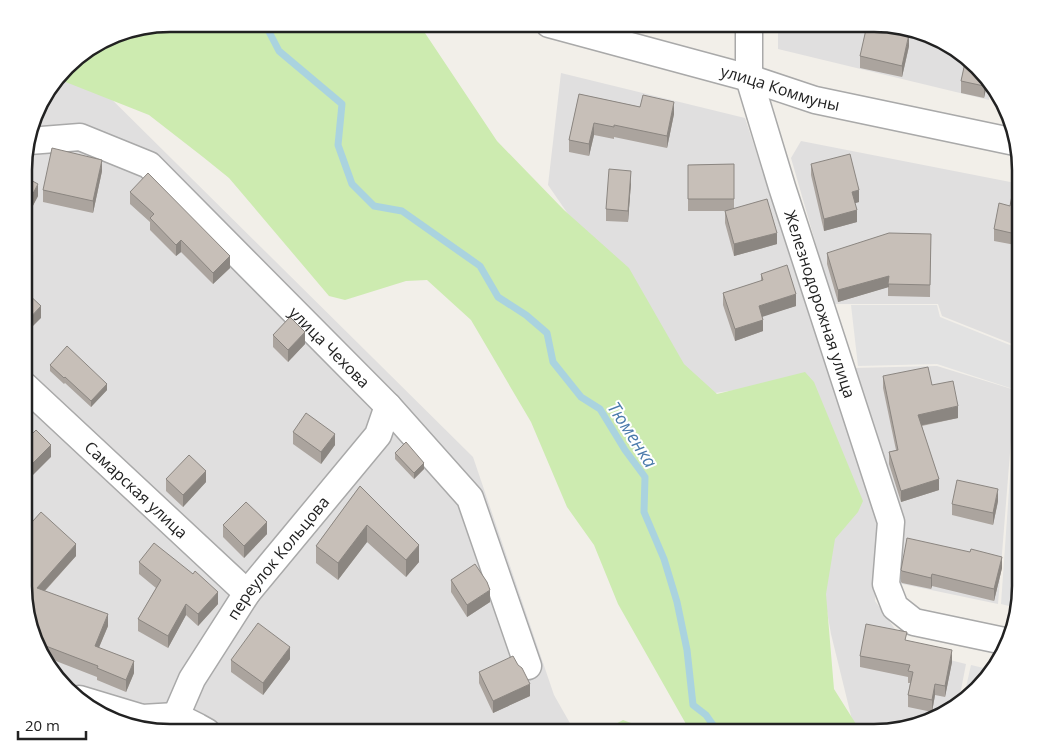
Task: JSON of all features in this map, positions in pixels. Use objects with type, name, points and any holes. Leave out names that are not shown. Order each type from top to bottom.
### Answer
[{"type":"street","name":"улица Коммуны","points":[[581,33],[749,78],[814,100],[1008,141]]},
{"type":"street","name":"Железнодорожная улица","points":[[749,33],[749,78],[785,197],[891,522],[886,584],[895,607],[914,622],[1000,640]]},
{"type":"street","name":"улица Чехова","points":[[36,140],[80,137],[148,165],[388,406],[470,498],[528,666]]},
{"type":"street","name":"Самарская улица","points":[[33,393],[248,593]]},
{"type":"street","name":"переулок Кольцова","points":[[176,716],[192,679],[248,593],[378,435],[388,406]]},
{"type":"street","points":[[108,708],[142,718],[176,716],[191,723]]},
{"type":"shaded area","points":[[778,33],[882,33],[900,35],[934,47],[957,61],[983,87],[989,96],[989,100],[778,49]]},
{"type":"shaded area","points":[[80,67],[473,457],[554,695],[570,724],[162,723],[126,716],[94,700],[73,683],[56,662],[40,630],[33,594],[32,171],[35,144],[47,110],[61,87]]},
{"type":"shaded area","points":[[561,73],[745,118],[881,528],[875,601],[910,650],[966,664],[961,692],[957,695],[934,709],[909,719],[873,724],[853,724],[831,634],[805,486],[771,385],[694,396],[548,185]]},
{"type":"shaded area","points":[[801,141],[1011,182],[1011,343],[942,316],[938,304],[833,304],[791,158]]},
{"type":"shaded area","points":[[851,305],[937,305],[940,317],[1011,345],[1011,388],[937,364],[858,366]]},
{"type":"shaded area","points":[[937,366],[1011,389],[1011,440],[998,604],[893,582],[904,522],[852,368]]},
{"type":"shaded area","points":[[1011,461],[1011,594],[1010,606],[1001,604]]},
{"type":"shaded area","points":[[971,665],[984,668],[971,683],[966,687]]},
{"type":"green space","points":[[171,32],[425,32],[497,141],[564,210],[629,268],[684,364],[717,394],[805,372],[814,382],[863,501],[858,512],[835,539],[826,594],[834,689],[856,724],[686,724],[618,604],[594,545],[567,507],[531,422],[471,320],[427,280],[406,281],[345,300],[329,296],[229,178],[149,115],[65,82],[80,67],[102,51],[118,43],[144,35]]},
{"type":"green space","points":[[623,720],[633,724],[616,724]]},
{"type":"building","points":[[865,33],[882,33],[908,37],[902,66],[860,56]]},
{"type":"building","points":[[964,67],[982,86],[961,81]]},
{"type":"building","points":[[579,94],[640,107],[643,95],[674,102],[667,136],[614,125],[614,127],[594,123],[589,144],[569,140]]},
{"type":"building","points":[[52,148],[102,160],[93,201],[43,190]]},
{"type":"building","points":[[850,154],[859,190],[852,192],[857,210],[824,219],[811,164]]},
{"type":"building","points":[[734,164],[734,199],[688,199],[688,165]]},
{"type":"building","points":[[609,169],[631,171],[628,211],[606,209]]},
{"type":"building","points":[[148,173],[230,256],[213,273],[181,240],[176,245],[150,218],[154,214],[130,192]]},
{"type":"building","points":[[32,181],[38,184],[32,195]]},
{"type":"building","points":[[767,199],[777,233],[734,244],[725,211]]},
{"type":"building","points":[[1011,201],[1011,233],[994,229],[999,203],[1010,206]]},
{"type":"building","points":[[889,233],[931,234],[930,285],[888,284],[889,276],[838,290],[827,253]]},
{"type":"building","points":[[787,265],[796,294],[759,306],[763,320],[735,329],[723,293],[763,280],[761,274]]},
{"type":"building","points":[[32,298],[41,306],[32,315]]},
{"type":"building","points":[[290,317],[305,332],[288,350],[273,335]]},
{"type":"building","points":[[67,346],[107,384],[91,401],[50,365]]},
{"type":"building","points":[[928,367],[932,385],[953,381],[958,406],[918,415],[939,479],[901,491],[889,452],[898,450],[883,376]]},
{"type":"building","points":[[306,413],[335,434],[321,452],[293,432]]},
{"type":"building","points":[[36,430],[51,445],[33,463],[33,433]]},
{"type":"building","points":[[406,442],[424,463],[414,473],[395,453]]},
{"type":"building","points":[[189,455],[206,471],[183,495],[166,479]]},
{"type":"building","points":[[957,480],[998,489],[993,513],[952,504]]},
{"type":"building","points":[[360,486],[419,545],[406,560],[367,525],[338,563],[316,546]]},
{"type":"building","points":[[246,502],[267,522],[244,546],[223,525]]},
{"type":"building","points":[[41,512],[76,544],[37,588],[108,614],[95,646],[134,661],[126,680],[97,668],[98,666],[47,647],[35,612],[33,594],[33,521]]},
{"type":"building","points":[[907,538],[970,552],[971,549],[1002,557],[994,589],[932,574],[931,578],[902,571]]},
{"type":"building","points":[[154,543],[193,574],[195,571],[218,592],[198,614],[186,604],[168,636],[138,619],[161,580],[139,562]]},
{"type":"building","points":[[475,564],[490,590],[467,605],[451,580]]},
{"type":"building","points":[[258,623],[290,647],[263,683],[231,660]]},
{"type":"building","points":[[866,624],[907,632],[905,640],[952,650],[945,686],[935,684],[932,700],[908,695],[913,672],[908,671],[910,665],[860,656]]},
{"type":"building","points":[[513,656],[530,684],[493,701],[479,672]]},
{"type":"waterway","name":"Тюменка","points":[[269,32],[279,51],[342,104],[338,145],[352,184],[374,206],[402,211],[480,266],[498,297],[526,315],[547,333],[553,362],[581,397],[600,409],[625,450],[645,477],[644,512],[664,559],[677,602],[687,650],[693,705],[706,715],[712,724]]}]
